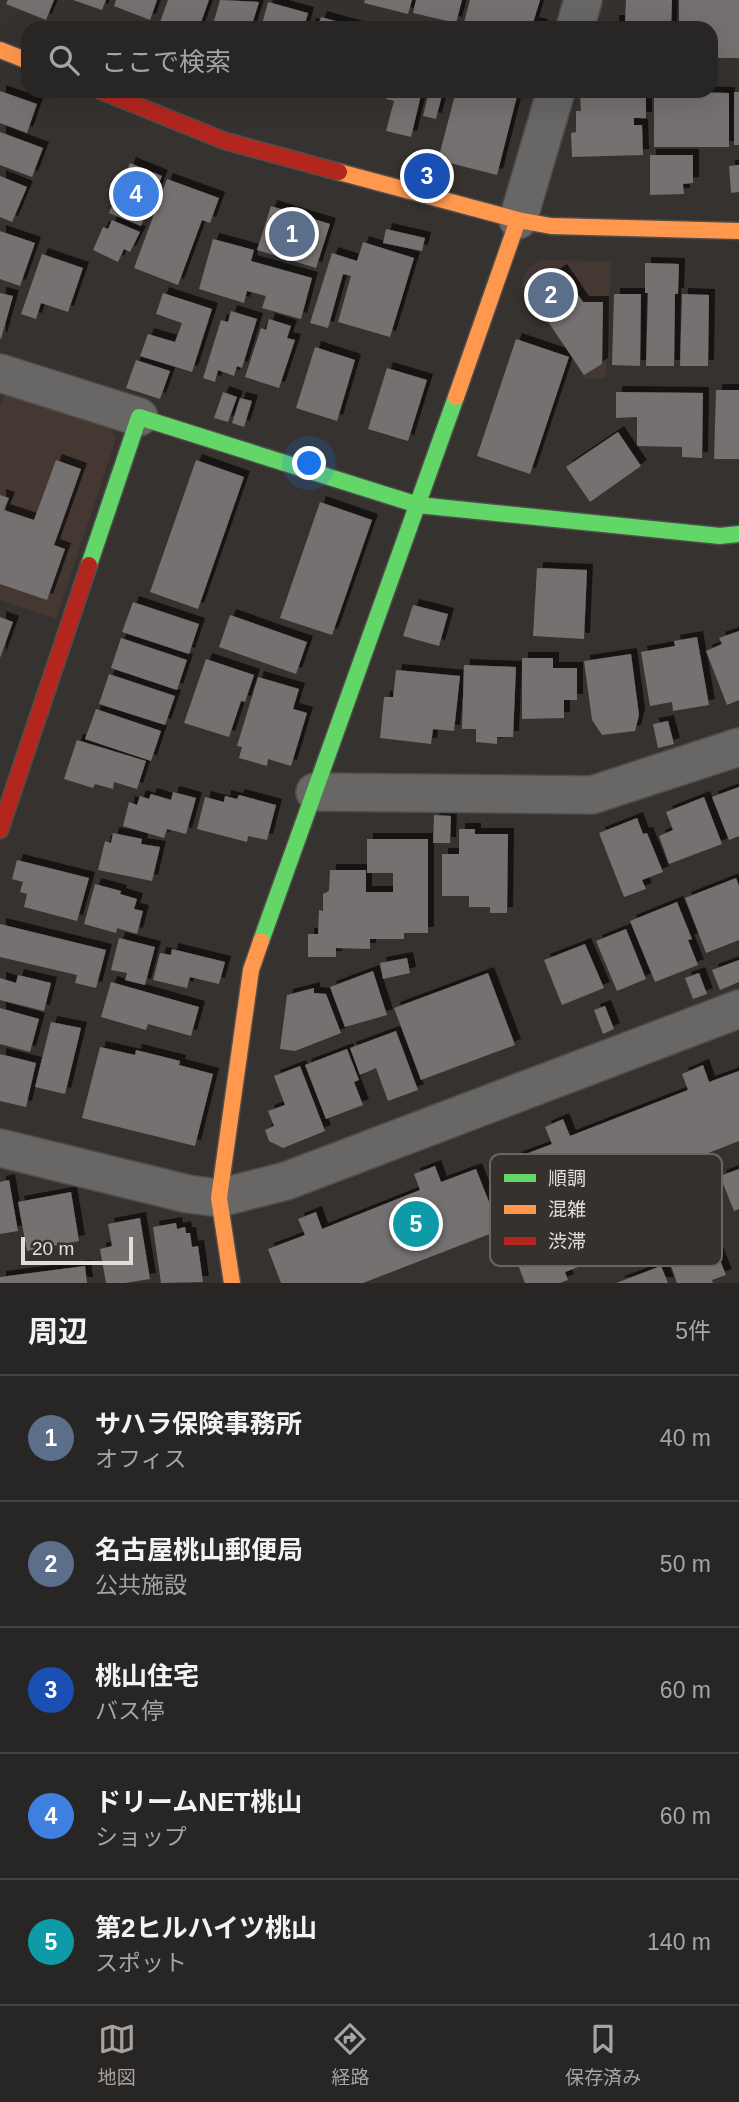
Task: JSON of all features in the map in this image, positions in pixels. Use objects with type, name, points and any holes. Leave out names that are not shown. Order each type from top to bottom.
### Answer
[{"type":"street","points":[[577,21],[583,0]]},
{"type":"street","points":[[0,50],[21,58]]},
{"type":"street","points":[[118,98],[225,141],[518,220],[551,226],[739,231]]},
{"type":"street","points":[[232,1283],[219,1198],[251,970],[518,220],[554,98]]},
{"type":"street","points":[[0,373],[418,505],[720,536],[739,534]]},
{"type":"street","points":[[0,830],[8,777],[139,417]]},
{"type":"street","points":[[315,792],[592,795],[739,747]]},
{"type":"street","points":[[0,1148],[188,1194],[219,1198],[285,1181],[739,1009]]},
{"type":"shaded area","points":[[541,260],[611,261],[606,378],[585,378],[521,285],[528,268]]},
{"type":"shaded area","points":[[7,387],[104,419],[116,438],[56,619],[0,600],[0,408]]},
{"type":"building","points":[[8,0],[54,0],[46,20],[6,4]]},
{"type":"building","points":[[73,0],[106,0],[102,10]]},
{"type":"building","points":[[116,0],[157,0],[150,20],[114,6]]},
{"type":"building","points":[[168,0],[209,0],[202,21],[160,21]]},
{"type":"building","points":[[220,0],[259,2],[253,21],[214,21]]},
{"type":"building","points":[[365,0],[412,0],[408,14],[364,3]]},
{"type":"building","points":[[416,0],[462,0],[457,21],[413,13]]},
{"type":"building","points":[[470,0],[540,0],[534,21],[464,21]]},
{"type":"building","points":[[626,0],[672,0],[671,21],[625,21]]},
{"type":"building","points":[[679,0],[739,0],[739,58],[718,58],[718,21],[679,21]]},
{"type":"building","points":[[268,2],[308,13],[306,21],[263,21]]},
{"type":"building","points":[[321,17],[335,21],[320,21]]},
{"type":"building","points":[[0,91],[37,104],[27,133],[0,123]]},
{"type":"building","points":[[734,92],[739,92],[739,145],[734,145]]},
{"type":"building","points":[[718,93],[729,93],[729,147],[654,147],[654,98],[718,98]]},
{"type":"building","points":[[420,98],[411,137],[386,131],[394,101],[386,99]]},
{"type":"building","points":[[427,98],[441,98],[436,119],[423,116]]},
{"type":"building","points":[[454,98],[516,98],[497,175],[438,160]]},
{"type":"building","points":[[580,98],[646,98],[646,118],[634,118],[634,125],[642,125],[643,155],[572,157],[571,133],[576,132],[576,111],[581,111]]},
{"type":"building","points":[[0,132],[43,148],[32,177],[0,165]]},
{"type":"building","points":[[650,155],[693,155],[693,183],[683,184],[684,194],[650,195]]},
{"type":"building","points":[[130,163],[162,176],[141,226],[109,213]]},
{"type":"building","points":[[739,165],[739,192],[731,193],[729,166]]},
{"type":"building","points":[[0,176],[27,187],[12,222],[0,217]]},
{"type":"building","points":[[167,179],[219,198],[210,223],[202,220],[178,285],[134,268]]},
{"type":"building","points":[[271,206],[330,224],[316,268],[257,250]]},
{"type":"building","points":[[112,220],[140,232],[130,252],[124,249],[118,262],[93,250],[103,227],[108,229]]},
{"type":"building","points":[[386,229],[425,238],[422,251],[383,243]]},
{"type":"building","points":[[0,231],[35,243],[20,286],[0,279]]},
{"type":"building","points":[[213,239],[254,250],[251,261],[312,278],[301,319],[262,308],[266,296],[247,291],[244,303],[199,289]]},
{"type":"building","points":[[363,242],[414,258],[390,337],[338,322],[351,276],[343,274],[328,328],[310,323],[332,253],[357,261]]},
{"type":"building","points":[[42,254],[83,268],[68,312],[41,303],[36,319],[21,314]]},
{"type":"building","points":[[645,263],[679,264],[678,294],[675,294],[674,366],[646,366],[648,293],[645,293]]},
{"type":"building","points":[[561,270],[583,302],[603,302],[602,364],[584,375],[529,293],[532,281],[542,283]]},
{"type":"building","points":[[0,293],[13,296],[1,339],[0,338]]},
{"type":"building","points":[[163,293],[212,309],[192,372],[140,356],[148,334],[175,342],[182,323],[156,314]]},
{"type":"building","points":[[614,294],[641,294],[640,366],[612,365]]},
{"type":"building","points":[[682,294],[709,295],[708,366],[680,366]]},
{"type":"building","points":[[231,311],[257,319],[242,368],[237,366],[234,376],[218,370],[215,382],[203,378],[221,320],[228,322]]},
{"type":"building","points":[[269,319],[291,326],[287,338],[295,340],[279,388],[245,377],[261,328],[266,330]]},
{"type":"building","points":[[516,339],[569,357],[530,474],[477,456]]},
{"type":"building","points":[[315,347],[355,360],[337,421],[296,408]]},
{"type":"building","points":[[136,360],[170,371],[160,399],[126,388]]},
{"type":"building","points":[[387,368],[427,380],[408,441],[368,429]]},
{"type":"building","points":[[716,390],[739,390],[739,459],[714,459]]},
{"type":"building","points":[[223,392],[237,397],[228,422],[214,418]]},
{"type":"building","points":[[616,392],[703,393],[702,458],[682,457],[682,447],[637,446],[637,417],[616,418]]},
{"type":"building","points":[[240,398],[252,401],[244,427],[232,423]]},
{"type":"building","points":[[618,432],[641,466],[590,502],[566,467]]},
{"type":"building","points":[[56,460],[81,469],[54,545],[65,549],[47,600],[0,584],[0,495],[9,498],[4,510],[34,520]]},
{"type":"building","points":[[196,460],[244,477],[198,609],[150,592]]},
{"type":"building","points":[[320,502],[372,520],[332,635],[280,618]]},
{"type":"building","points":[[537,568],[587,570],[584,639],[533,636]]},
{"type":"building","points":[[133,602],[199,624],[189,654],[122,632]]},
{"type":"building","points":[[413,605],[448,614],[439,646],[403,636]]},
{"type":"building","points":[[230,615],[307,642],[296,674],[219,647]]},
{"type":"building","points":[[0,617],[13,622],[0,658]]},
{"type":"building","points":[[739,631],[739,700],[727,705],[706,651],[722,644],[719,638]]},
{"type":"building","points":[[697,637],[709,705],[673,711],[672,702],[650,706],[641,652],[675,646],[674,641]]},
{"type":"building","points":[[121,638],[187,660],[177,690],[111,668]]},
{"type":"building","points":[[631,654],[639,715],[635,731],[602,735],[592,720],[584,661]]},
{"type":"building","points":[[522,658],[553,658],[553,668],[577,668],[577,700],[564,700],[564,718],[522,719]]},
{"type":"building","points":[[206,659],[254,675],[245,702],[241,701],[229,737],[184,723]]},
{"type":"building","points":[[464,665],[516,667],[513,737],[497,737],[497,744],[476,742],[476,729],[462,729]]},
{"type":"building","points":[[396,670],[460,676],[454,731],[433,729],[431,744],[380,738],[384,697],[393,697]]},
{"type":"building","points":[[109,674],[175,696],[165,725],[99,704]]},
{"type":"building","points":[[258,677],[299,689],[293,709],[307,713],[291,766],[268,759],[267,766],[239,758],[242,747],[237,746]]},
{"type":"building","points":[[96,709],[161,731],[151,761],[85,739]]},
{"type":"building","points":[[668,721],[674,744],[658,748],[653,724]]},
{"type":"building","points":[[77,740],[146,761],[137,789],[114,782],[113,789],[95,784],[93,788],[64,779]]},
{"type":"building","points":[[739,787],[739,836],[729,840],[712,797]]},
{"type":"building","points":[[173,792],[196,798],[186,834],[167,829],[164,838],[123,826],[129,802],[137,805],[140,796],[149,799],[151,794],[171,800]]},
{"type":"building","points":[[239,795],[276,805],[267,840],[248,836],[247,842],[197,829],[205,797],[224,802],[225,796],[237,799]]},
{"type":"building","points":[[704,797],[722,844],[669,864],[659,836],[673,830],[666,812]]},
{"type":"building","points":[[434,815],[451,816],[450,843],[433,843]]},
{"type":"building","points":[[637,818],[643,834],[647,833],[663,872],[642,880],[646,889],[624,897],[599,833]]},
{"type":"building","points":[[459,829],[475,829],[475,834],[508,834],[507,913],[490,913],[490,907],[469,907],[469,896],[442,896],[442,854],[459,854]]},
{"type":"building","points":[[113,833],[142,839],[141,844],[160,847],[152,881],[98,870],[105,841],[111,843]]},
{"type":"building","points":[[367,839],[428,839],[428,933],[404,933],[404,939],[370,939],[370,949],[336,948],[336,957],[308,957],[308,934],[318,934],[319,910],[323,911],[323,894],[329,891],[330,870],[366,870],[366,892],[393,892],[393,873],[367,873]]},
{"type":"building","points":[[17,860],[89,878],[77,921],[24,907],[27,894],[20,892],[23,882],[12,879]]},
{"type":"building","points":[[736,878],[739,886],[739,940],[706,953],[685,898]]},
{"type":"building","points":[[95,884],[121,891],[120,894],[137,899],[134,909],[143,911],[137,934],[117,928],[116,933],[84,924]]},
{"type":"building","points":[[677,902],[692,939],[688,940],[698,965],[655,982],[630,921]]},
{"type":"building","points":[[0,924],[106,950],[96,988],[75,983],[77,975],[0,957]]},
{"type":"building","points":[[626,929],[646,979],[617,991],[596,941]]},
{"type":"building","points":[[119,938],[155,947],[145,985],[125,980],[127,973],[111,970]]},
{"type":"building","points":[[585,944],[604,988],[562,1005],[544,960]]},
{"type":"building","points":[[172,949],[225,962],[219,984],[190,977],[187,988],[153,980],[160,953],[171,955]]},
{"type":"building","points":[[407,958],[410,973],[383,979],[380,963]]},
{"type":"building","points":[[739,960],[739,982],[720,990],[712,970]]},
{"type":"building","points":[[373,971],[387,1015],[345,1027],[330,987]]},
{"type":"building","points":[[488,973],[515,1045],[421,1080],[394,1008]]},
{"type":"building","points":[[699,973],[707,994],[693,999],[685,978]]},
{"type":"building","points":[[18,975],[51,983],[44,1011],[0,1000],[0,978],[16,983]]},
{"type":"building","points":[[111,982],[199,1007],[191,1036],[148,1024],[146,1030],[101,1017]]},
{"type":"building","points":[[314,988],[314,993],[326,994],[341,1033],[295,1051],[280,1049],[287,995]]},
{"type":"building","points":[[605,1006],[614,1029],[603,1034],[594,1010]]},
{"type":"building","points":[[0,1008],[39,1019],[30,1052],[0,1044]]},
{"type":"building","points":[[51,1022],[81,1028],[65,1094],[35,1087]]},
{"type":"building","points":[[396,1031],[418,1090],[388,1101],[376,1068],[360,1075],[350,1048]]},
{"type":"building","points":[[100,1047],[135,1055],[136,1050],[180,1061],[179,1065],[213,1074],[195,1146],[82,1118]]},
{"type":"building","points":[[347,1049],[359,1080],[354,1082],[363,1105],[326,1119],[305,1065]]},
{"type":"building","points":[[0,1054],[36,1063],[26,1107],[0,1101]]},
{"type":"building","points":[[703,1065],[709,1082],[739,1071],[739,1141],[706,1154],[526,1154],[552,1144],[545,1127],[563,1119],[570,1136],[688,1090],[682,1074]]},
{"type":"building","points":[[300,1066],[325,1131],[283,1148],[269,1141],[265,1130],[274,1126],[268,1111],[285,1105],[274,1076]]},
{"type":"building","points":[[435,1166],[441,1182],[476,1169],[490,1205],[490,1234],[363,1283],[281,1283],[268,1249],[305,1235],[298,1219],[316,1212],[322,1229],[420,1190],[414,1174]]},
{"type":"building","points":[[739,1169],[739,1209],[734,1211],[722,1175]]},
{"type":"building","points":[[9,1180],[18,1231],[0,1234],[0,1182]]},
{"type":"building","points":[[71,1192],[79,1241],[27,1251],[18,1202]]},
{"type":"building","points":[[140,1218],[150,1279],[106,1283],[100,1249],[112,1246],[108,1224]]},
{"type":"building","points":[[176,1223],[177,1229],[185,1227],[186,1233],[190,1233],[192,1247],[198,1246],[203,1282],[161,1283],[153,1227]]},
{"type":"building","points":[[722,1265],[726,1275],[712,1280],[713,1283],[677,1283],[671,1266]]},
{"type":"building","points":[[85,1266],[87,1283],[0,1283],[0,1277]]},
{"type":"building","points":[[519,1266],[581,1266],[565,1272],[568,1280],[560,1283],[525,1283]]},
{"type":"building","points":[[661,1266],[668,1283],[616,1283]]},
{"type":"traffic: fast","points":[[261,941],[456,397]]},
{"type":"traffic: fast","points":[[89,565],[139,417],[418,505],[720,536],[739,534]]},
{"type":"traffic: slow","points":[[0,50],[21,58]]},
{"type":"traffic: slow","points":[[339,172],[518,220],[551,226],[739,231]]},
{"type":"traffic: slow","points":[[456,397],[518,220]]},
{"type":"traffic: slow","points":[[232,1283],[219,1198],[251,970],[261,941]]},
{"type":"traffic: jam","points":[[118,98],[225,141],[339,172]]},
{"type":"traffic: jam","points":[[0,830],[89,565]]},
{"type":"place","name":"桃山住宅","points":[[427,176]]},
{"type":"place","name":"ドリームNET桃山","points":[[136,194]]},
{"type":"place","name":"サハラ保険事務所","points":[[292,234]]},
{"type":"place","name":"名古屋桃山郵便局","points":[[551,295]]},
{"type":"place","name":"第2ヒルハイツ桃山","points":[[416,1224]]}]
